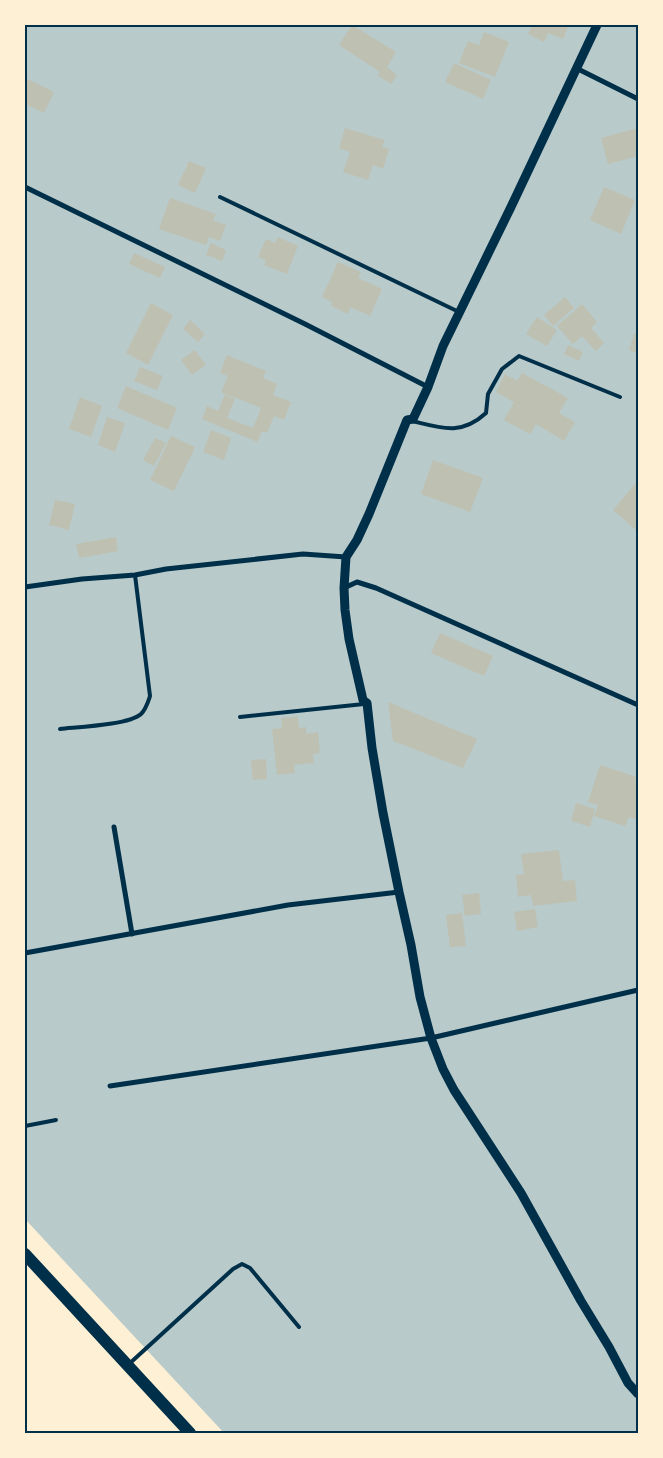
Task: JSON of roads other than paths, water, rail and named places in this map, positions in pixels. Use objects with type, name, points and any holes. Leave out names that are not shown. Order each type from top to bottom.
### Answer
[{"type":"main road","points":[[25,1254],[190,1433]]},
{"type":"street","points":[[597,25],[443,346],[413,419],[407,420],[369,514],[357,540],[346,557],[344,588],[349,639],[363,700],[367,703],[372,748],[420,997],[443,1069],[454,1090],[521,1193],[628,1383],[638,1394]]},
{"type":"street","points":[[576,68],[638,99]]},
{"type":"street","points":[[25,187],[428,386]]},
{"type":"street","points":[[25,587],[82,579],[135,575],[166,568],[303,554],[346,557]]},
{"type":"street","points":[[344,588],[356,582],[376,588],[638,705]]},
{"type":"street","points":[[114,827],[132,934]]},
{"type":"street","points":[[25,953],[288,905],[399,892]]},
{"type":"street","points":[[110,1086],[432,1038],[638,990]]},
{"type":"lane","points":[[220,198],[460,312]]},
{"type":"lane","points":[[407,420],[449,429],[473,424],[486,413],[488,394],[502,369],[519,356],[620,397]]},
{"type":"lane","points":[[60,729],[129,721],[140,714],[146,707],[150,696],[135,575]]},
{"type":"lane","points":[[240,716],[367,703]]},
{"type":"lane","points":[[25,1126],[56,1120]]},
{"type":"lane","points":[[128,1365],[233,1268],[242,1264],[250,1268],[299,1326]]}]
